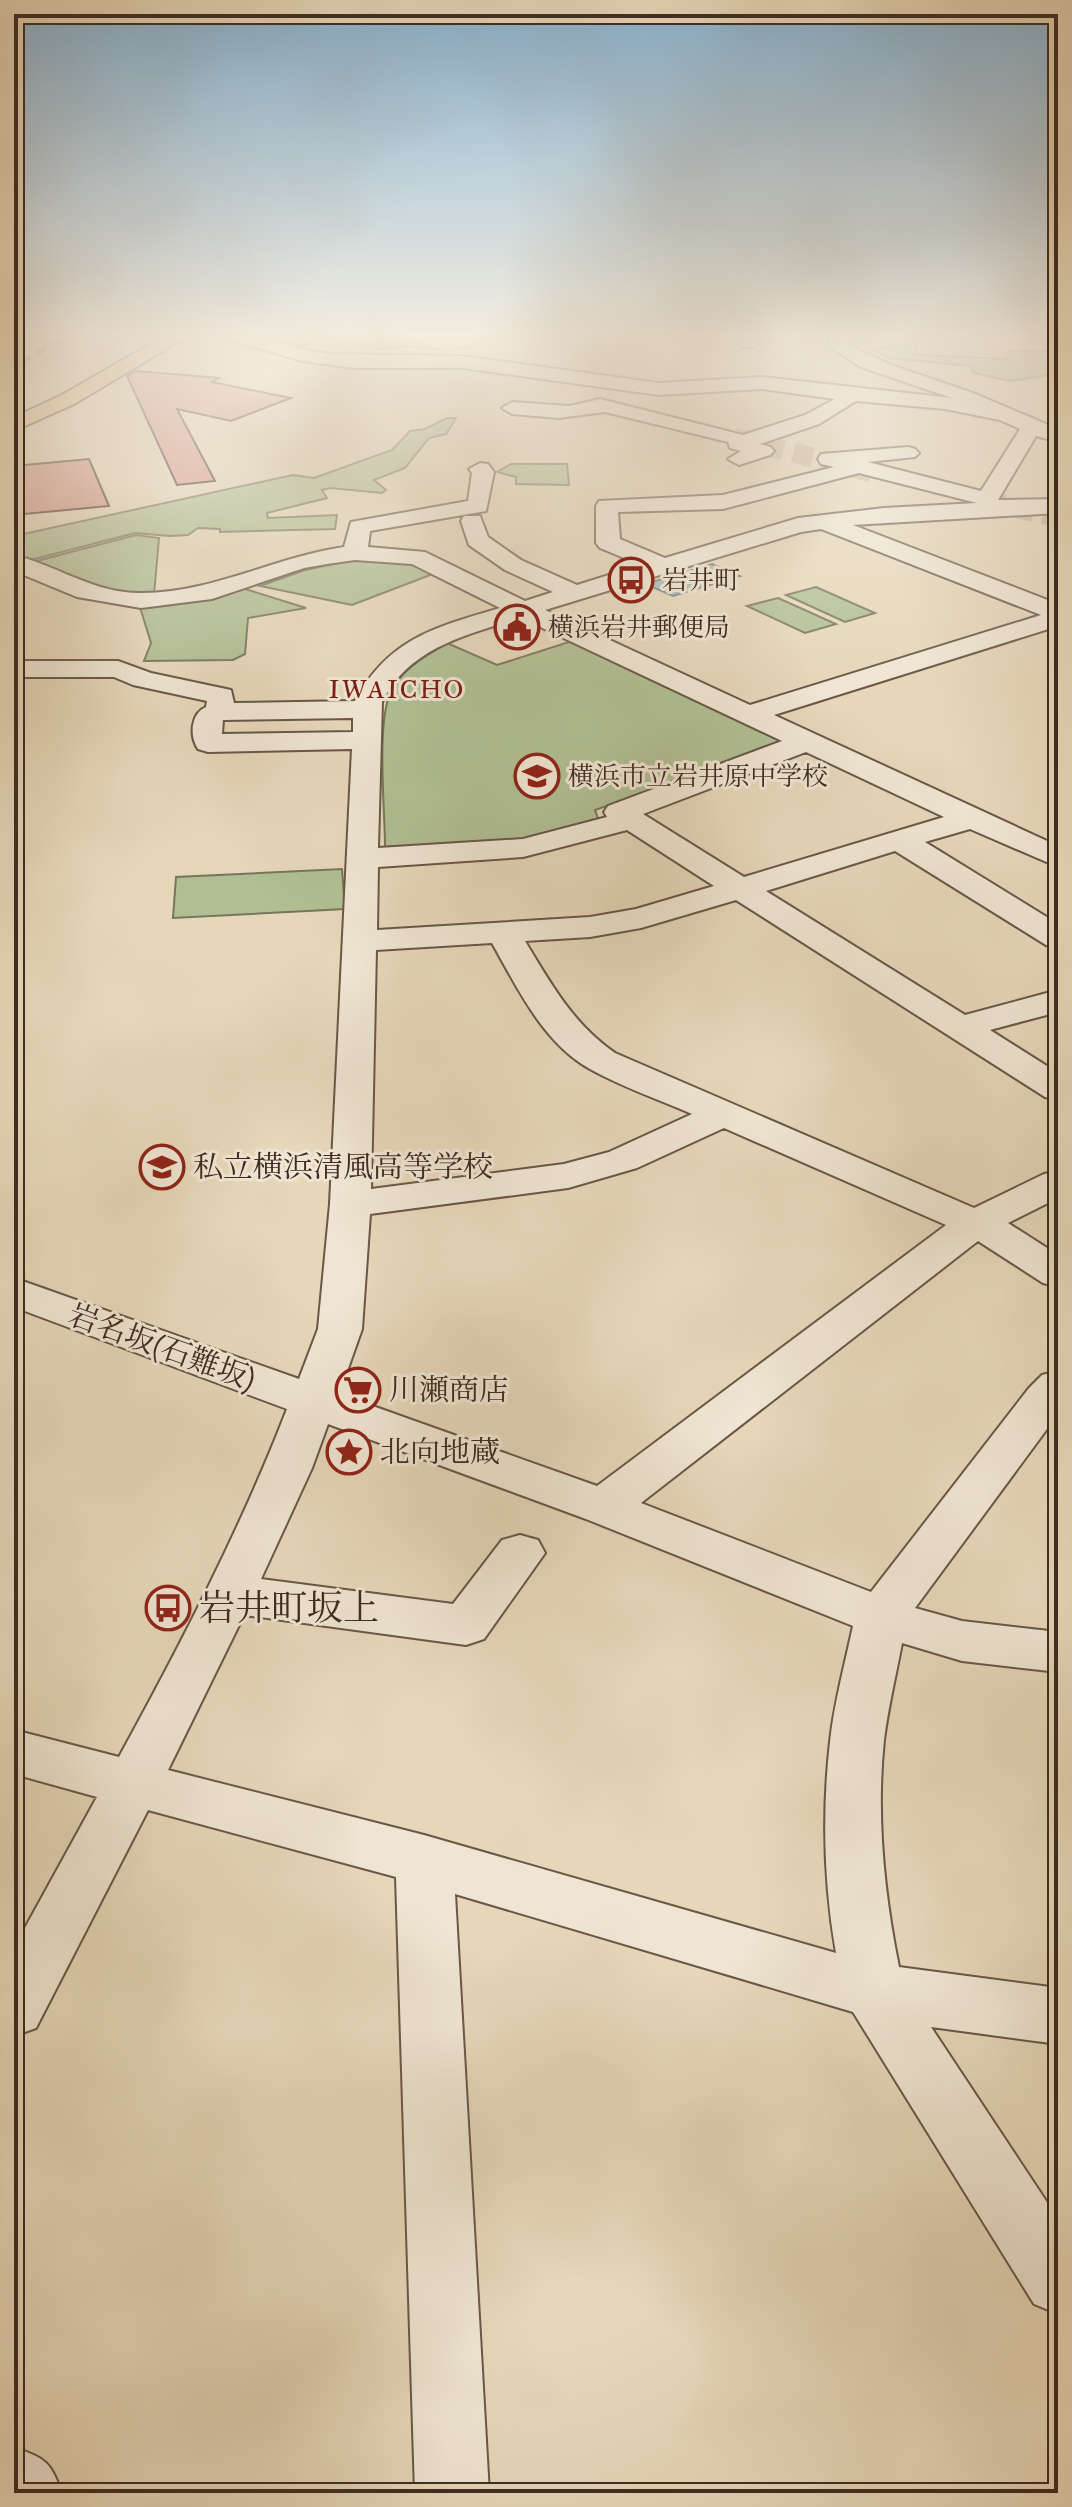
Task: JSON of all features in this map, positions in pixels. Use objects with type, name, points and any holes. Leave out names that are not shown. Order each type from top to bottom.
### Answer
[{"type":"street","points":[[1024,508],[1031,450]]},
{"type":"street","points":[[908,453],[829,459],[1024,508]]},
{"type":"street","points":[[661,565],[608,543],[607,506],[723,502],[857,467]]},
{"type":"street","points":[[355,553],[359,527],[393,517],[440,514],[478,506],[483,472],[480,469]]},
{"type":"street","points":[[14,2008],[189,1678],[288,1468],[340,1329],[350,1204],[367,725],[381,675],[421,644],[458,629],[798,525],[1024,508]]},
{"type":"street","points":[[472,521],[477,540],[513,565],[573,592]]},
{"type":"street","points":[[820,521],[1058,615]]},
{"type":"street","points":[[17,565],[86,592],[141,601],[212,592],[299,562],[355,553],[417,557],[1058,858]]},
{"type":"street","points":[[1015,596],[1044,584]]},
{"type":"street","points":[[749,714],[1058,615]]},
{"type":"street","points":[[14,669],[118,669],[143,679],[221,696],[220,712],[208,716],[208,743],[367,725]]},
{"type":"street","points":[[808,741],[619,812],[1058,1089]]},
{"type":"street","points":[[361,941],[590,927],[641,918],[972,818]]},
{"type":"street","points":[[363,858],[523,848],[631,820]]},
{"type":"street","points":[[899,840],[1058,938]]},
{"type":"street","points":[[504,934],[559,1026],[578,1047],[602,1061],[975,1223],[1003,1237],[1058,1274]]},
{"type":"street","points":[[962,1027],[1058,1001]]},
{"type":"street","points":[[350,1204],[568,1176],[623,1160],[725,1113]]},
{"type":"street","points":[[603,1507],[975,1223],[1058,1183]]},
{"type":"street","name":"岩名坂(石難坂)","points":[[14,1292],[603,1507],[881,1616],[962,1641],[1058,1652]]},
{"type":"street","points":[[1058,1386],[1017,1434],[881,1616],[857,1740],[854,1804],[856,1901],[873,1991],[1058,2280]]},
{"type":"street","points":[[229,1594],[466,1625],[520,1553]]},
{"type":"street","points":[[14,1752],[424,1860],[873,1991],[1058,2016]]},
{"type":"street","points":[[424,1860],[452,2493]]},
{"type":"street","points":[[14,2484],[25,2493]]},
{"type":"green space","points":[[392,450],[419,450],[405,468],[374,480],[386,490],[382,493],[330,488],[322,490],[327,498],[267,513],[268,518],[337,515],[335,529],[220,532],[220,529],[198,528],[188,535],[135,533],[27,561],[14,555],[14,536],[293,475],[314,478]]},
{"type":"green space","points":[[511,464],[567,464],[569,485],[516,484],[516,477],[497,472]]},
{"type":"green space","points":[[136,535],[159,538],[154,595],[112,592],[29,563]]},
{"type":"green space","points":[[367,557],[425,565],[438,572],[352,605],[260,586],[305,570]]},
{"type":"green space","points":[[816,587],[875,613],[845,622],[786,595]]},
{"type":"green space","points":[[242,588],[306,608],[248,618],[245,654],[233,660],[144,661],[151,643],[139,604]]},
{"type":"green space","points":[[778,598],[836,624],[805,633],[747,606]]},
{"type":"green space","name":"横浜市立岩井原中学校","points":[[575,640],[784,742],[595,810],[600,824],[521,843],[394,852],[385,847],[384,724],[386,705],[401,676],[415,663],[447,643],[497,665]]},
{"type":"green space","points":[[342,869],[345,909],[173,918],[176,877]]},
{"type":"water","points":[[712,564],[740,576],[673,596],[645,584]]},
{"type":"building","points":[[161,450],[199,450],[215,481],[177,485]]},
{"type":"building","points":[[89,459],[109,506],[14,515],[14,466]]},
{"type":"tunnel","points":[[783,450],[874,473]]},
{"type":"tunnel","points":[[985,500],[1058,518],[1053,517]]},
{"type":"place","name":"岩井町","points":[[631,580]]},
{"type":"place","name":"横浜岩井郵便局","points":[[517,627]]},
{"type":"place","name":"横浜市立岩井原中学校","points":[[537,776]]},
{"type":"place","name":"私立横浜清風高等学校","points":[[162,1167]]},
{"type":"place","name":"川瀬商店","points":[[358,1390]]},
{"type":"place","name":"北向地蔵","points":[[349,1452]]},
{"type":"place","name":"岩井町坂上","points":[[168,1608]]},
{"type":"district","name":"IWAICHO","points":[[397,689]]}]
